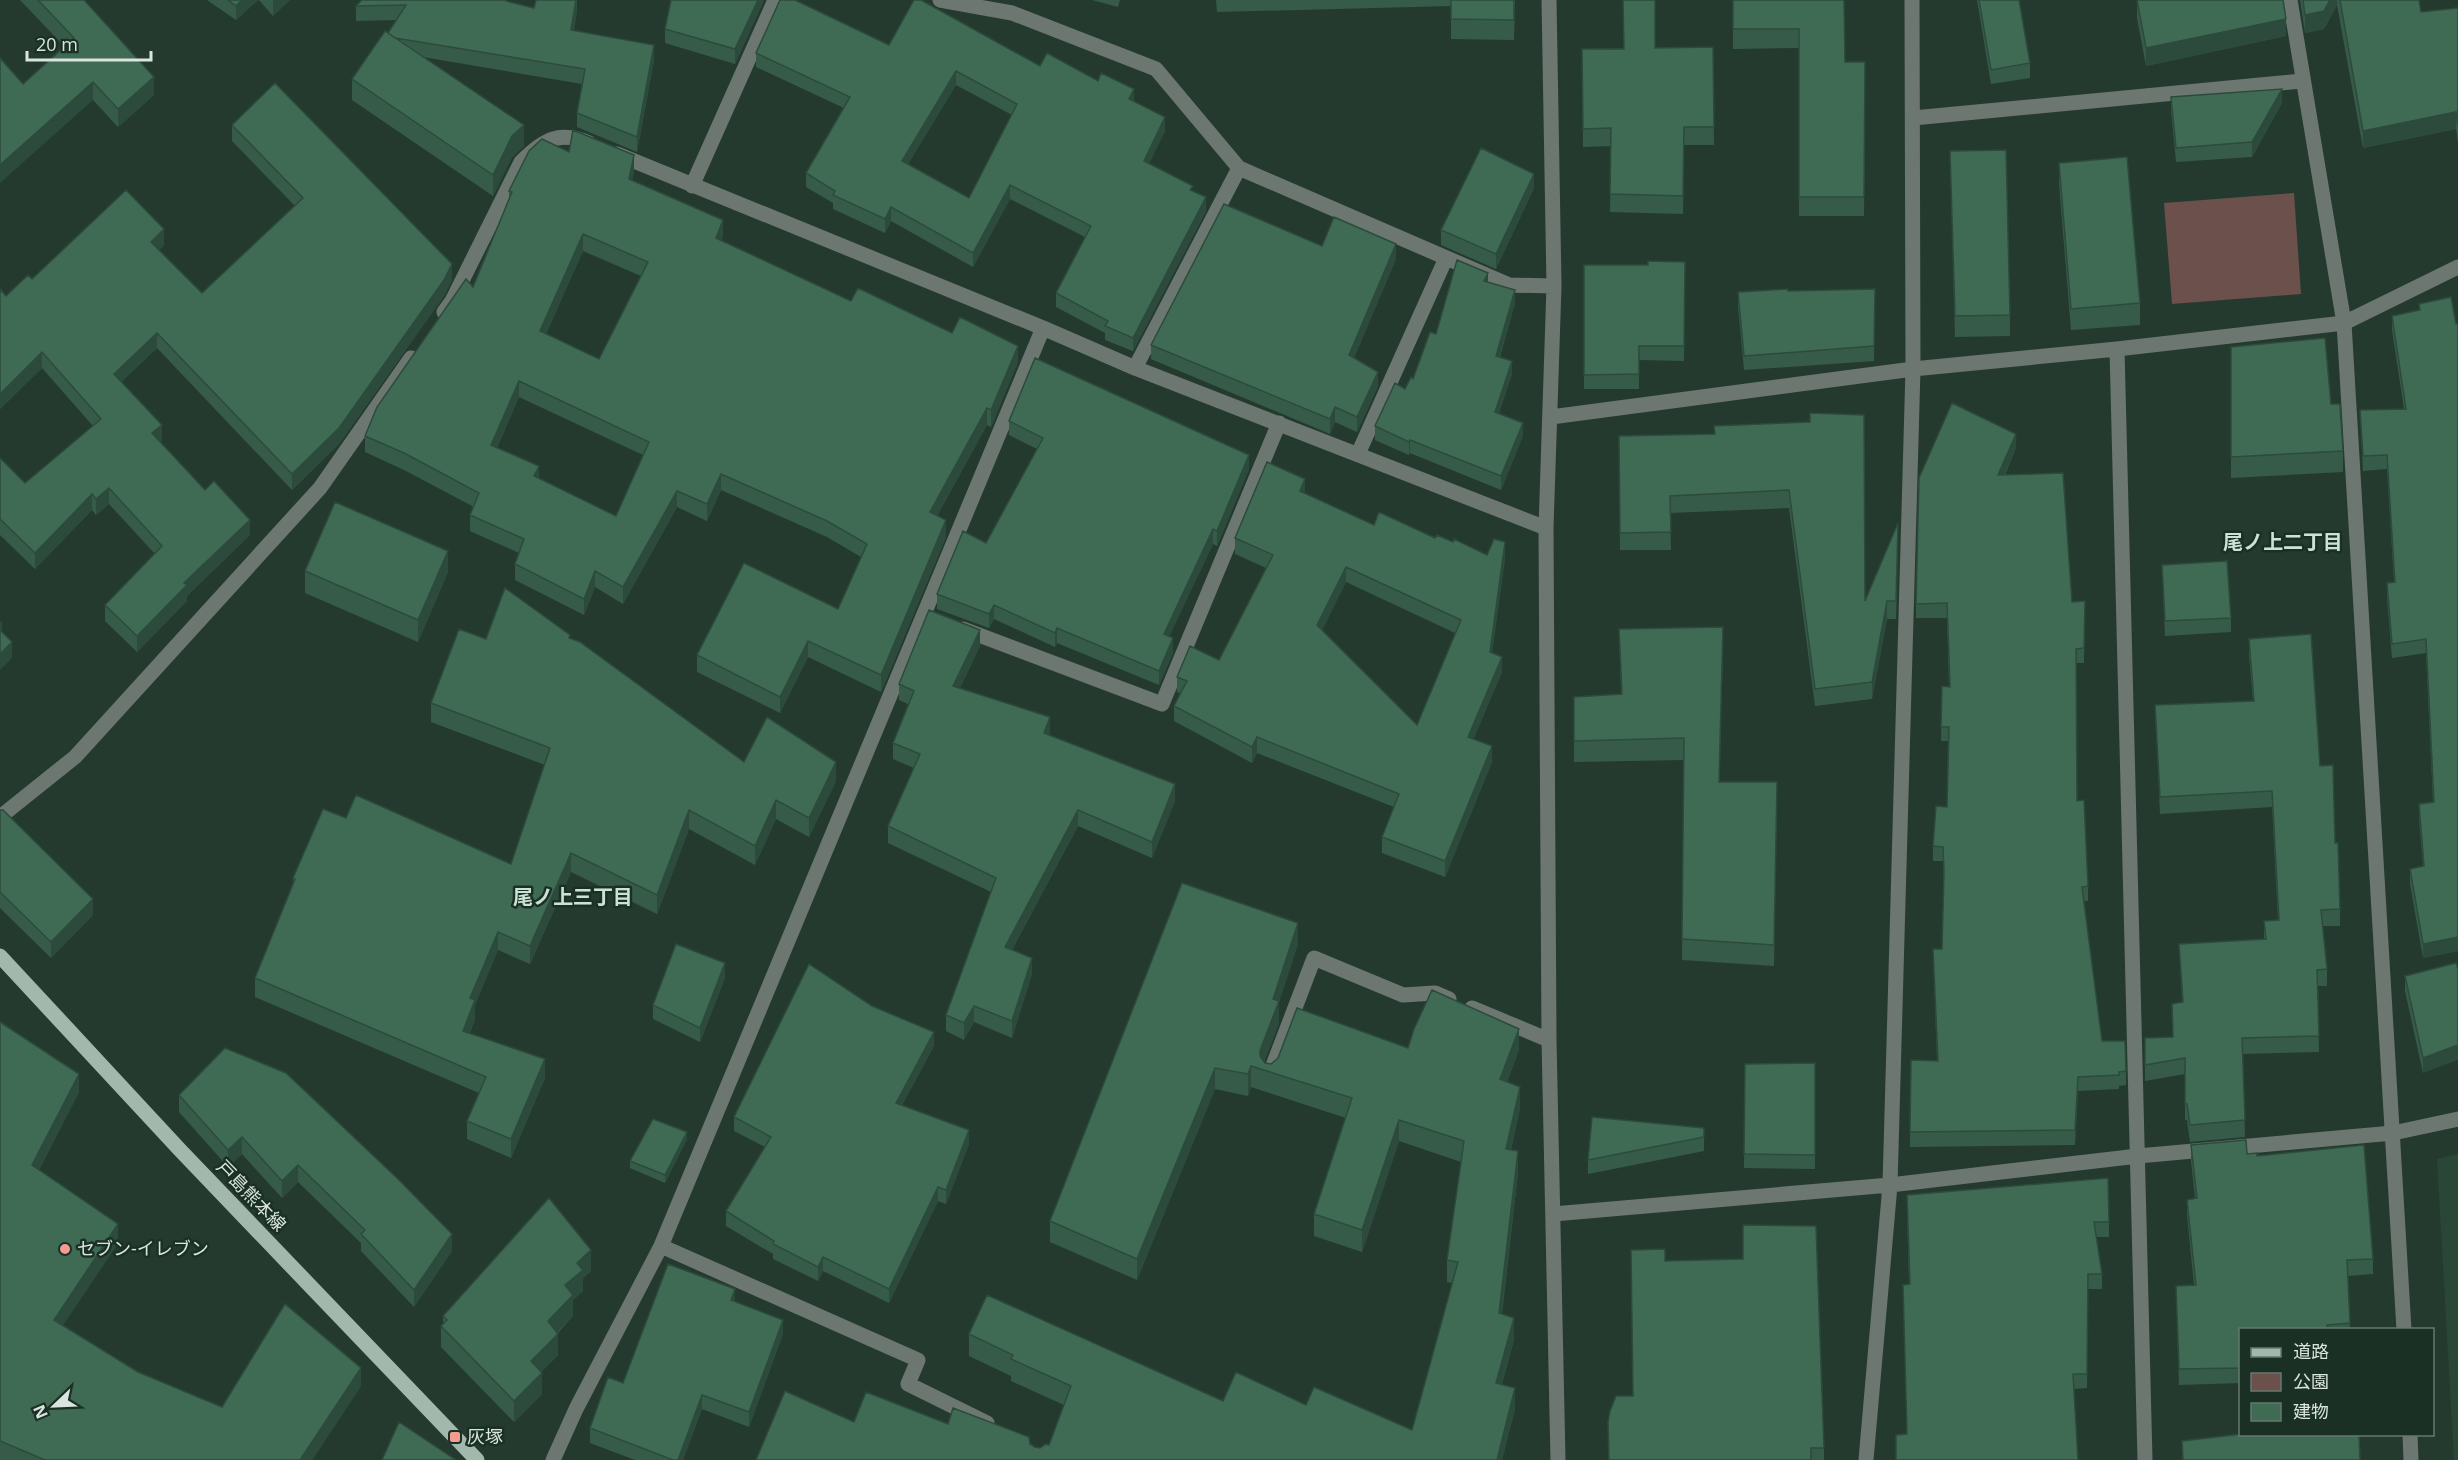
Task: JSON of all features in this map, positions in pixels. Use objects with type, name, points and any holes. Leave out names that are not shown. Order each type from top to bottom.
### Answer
[{"type":"main road","name":"戸島熊本線","points":[[0,956],[180,1150],[477,1460]]},
{"type":"street","points":[[692,186],[775,0]]},
{"type":"street","points":[[940,0],[1012,13],[1156,69],[1239,168],[1509,285],[1554,286]]},
{"type":"street","points":[[1549,0],[1554,286],[1546,528],[1549,1040],[1558,1460]]},
{"type":"street","points":[[1866,1460],[1890,1185],[1913,369],[1912,0]]},
{"type":"street","points":[[2290,0],[2344,323],[2404,1328]]},
{"type":"street","points":[[1913,118],[2302,81]]},
{"type":"street","points":[[432,329],[452,301],[521,162],[538,146],[559,136],[576,137],[1043,328],[1135,368],[1546,528]]},
{"type":"street","points":[[1135,368],[1239,168]]},
{"type":"street","points":[[1358,454],[1446,258]]},
{"type":"street","points":[[1551,417],[1913,369],[2344,323],[2458,267]]},
{"type":"street","points":[[553,1460],[576,1409],[661,1246],[934,618],[1043,328]]},
{"type":"street","points":[[0,817],[75,757],[320,488],[419,347]]},
{"type":"street","points":[[2117,349],[2145,1460]]},
{"type":"street","points":[[934,618],[1162,704],[1279,423]]},
{"type":"street","points":[[1269,1076],[1314,958],[1403,995],[1435,993],[1549,1040]]},
{"type":"street","points":[[1553,1214],[1890,1185],[2138,1156],[2393,1133],[2458,1119]]},
{"type":"street","points":[[661,1246],[918,1360],[908,1384],[1001,1430]]},
{"type":"street","points":[[2410,1436],[2411,1460]]},
{"type":"shaded area","points":[[2458,1154],[2458,1460],[2454,1460],[2437,1159]]},
{"type":"green space","points":[[2294,193],[2301,294],[2172,304],[2164,203]]},
{"type":"building","points":[[38,0],[84,0],[154,77],[118,109],[93,82],[0,165],[0,58],[23,84],[74,38]]},
{"type":"building","points":[[228,0],[242,0],[236,6]]},
{"type":"building","points":[[362,0],[506,0],[534,8],[536,0],[576,0],[571,30],[654,45],[637,137],[577,113],[585,69],[395,38],[388,33],[406,5],[356,6]]},
{"type":"building","points":[[671,0],[758,0],[735,49],[665,29]]},
{"type":"building","points":[[780,0],[795,0],[889,45],[914,0],[921,0],[1040,66],[1047,53],[1098,81],[1101,73],[1134,89],[1129,99],[1165,117],[1144,161],[1193,186],[1190,190],[1206,197],[1133,338],[1105,326],[1108,321],[1056,293],[1091,226],[1010,185],[973,253],[891,207],[885,219],[833,195],[835,191],[806,173],[850,97],[756,53]],"holes":[[[956,71],[1017,104],[969,198],[902,161]]]},
{"type":"building","points":[[1451,0],[1514,0],[1514,20],[1451,19]]},
{"type":"building","points":[[1623,0],[1655,0],[1655,48],[1713,47],[1714,127],[1684,127],[1683,196],[1610,194],[1611,128],[1583,129],[1582,49],[1624,49]]},
{"type":"building","points":[[1733,0],[1844,0],[1845,62],[1865,62],[1864,197],[1799,197],[1799,29],[1733,29]]},
{"type":"building","points":[[1979,0],[2019,0],[2030,63],[1991,70]]},
{"type":"building","points":[[2137,0],[2283,0],[2286,19],[2146,48]]},
{"type":"building","points":[[2303,0],[2330,0],[2324,11],[2305,15]]},
{"type":"building","points":[[2340,0],[2419,0],[2421,12],[2458,8],[2458,125],[2456,112],[2363,131]]},
{"type":"building","points":[[385,31],[524,125],[512,136],[493,175],[352,79]]},
{"type":"building","points":[[275,83],[452,264],[444,280],[339,428],[292,474],[157,333],[114,374],[162,425],[152,433],[205,490],[214,481],[250,520],[184,583],[187,585],[137,636],[105,605],[162,546],[109,488],[96,499],[92,494],[35,553],[0,519],[0,458],[25,483],[101,419],[42,352],[0,394],[0,289],[6,296],[28,275],[32,279],[126,190],[164,229],[151,242],[202,293],[303,198],[232,125]]},
{"type":"building","points":[[2282,89],[2252,142],[2176,148],[2171,97]]},
{"type":"building","points":[[573,130],[634,155],[629,179],[723,220],[716,238],[851,301],[858,288],[952,333],[960,317],[1018,346],[991,410],[987,408],[930,512],[946,520],[881,675],[808,641],[780,697],[697,655],[744,563],[838,609],[867,544],[827,521],[721,474],[707,504],[677,491],[623,587],[595,571],[584,599],[515,564],[524,539],[470,515],[479,493],[406,454],[365,436],[377,407],[466,279],[473,287],[512,192],[509,191],[529,151],[542,139],[569,152]],"holes":[[[583,234],[648,262],[599,359],[540,331]],[[519,381],[649,442],[616,516],[534,476],[539,466],[491,445]]]},
{"type":"building","points":[[1481,148],[1534,174],[1496,254],[1441,230]]},
{"type":"building","points":[[2006,150],[2010,315],[1955,316],[1950,151]]},
{"type":"building","points":[[2127,157],[2140,303],[2071,309],[2059,163]]},
{"type":"building","points":[[1224,204],[1322,246],[1334,217],[1396,244],[1349,355],[1378,372],[1357,417],[1335,407],[1330,419],[1151,345]]},
{"type":"building","points":[[1457,260],[1488,273],[1484,281],[1515,290],[1496,356],[1512,361],[1495,412],[1523,423],[1501,476],[1410,440],[1409,442],[1375,426],[1395,383],[1405,389],[1411,377],[1413,379],[1430,332],[1436,334]]},
{"type":"building","points":[[1648,261],[1685,262],[1684,346],[1639,346],[1639,374],[1584,375],[1584,265],[1648,265]]},
{"type":"building","points":[[1788,289],[1788,291],[1875,289],[1874,346],[1744,356],[1738,292]]},
{"type":"building","points":[[2451,297],[2456,324],[2458,324],[2458,937],[2423,944],[2410,869],[2424,866],[2419,804],[2434,802],[2426,639],[2392,644],[2387,583],[2395,582],[2387,455],[2363,456],[2360,410],[2406,409],[2392,316],[2420,310],[2419,304]]},
{"type":"building","points":[[2325,338],[2331,404],[2340,404],[2343,451],[2231,457],[2231,347]]},
{"type":"building","points":[[1035,358],[1249,455],[1217,531],[1213,529],[1164,634],[1173,638],[1159,671],[1057,628],[1055,633],[994,605],[989,614],[937,594],[963,531],[986,543],[1043,438],[1009,421]]},
{"type":"building","points":[[1952,403],[2016,434],[1998,475],[2063,473],[2072,602],[2085,601],[2084,648],[2076,649],[2077,801],[2084,800],[2088,886],[2082,887],[2102,1041],[2125,1041],[2126,1071],[2119,1072],[2119,1075],[2078,1077],[2075,1130],[1910,1132],[1911,1060],[1938,1061],[1933,949],[1942,949],[1944,871],[1943,847],[1933,846],[1936,806],[1947,807],[1949,727],[1941,727],[1942,686],[1950,687],[1947,603],[1916,604],[1919,478]]},
{"type":"building","points":[[1810,413],[1864,415],[1865,601],[1898,523],[1896,601],[1887,601],[1872,682],[1815,689],[1789,490],[1670,496],[1671,532],[1620,533],[1619,436],[1715,434],[1714,426],[1810,422]]},
{"type":"building","points":[[1267,462],[1305,479],[1300,491],[1374,525],[1379,512],[1435,538],[1437,535],[1453,542],[1454,539],[1487,555],[1494,539],[1505,542],[1490,652],[1502,657],[1468,737],[1492,746],[1445,861],[1382,837],[1399,794],[1257,737],[1252,747],[1174,706],[1187,681],[1177,677],[1190,646],[1219,660],[1273,555],[1235,538]],"holes":[[[1346,567],[1461,620],[1417,725],[1317,625]]]},
{"type":"building","points":[[335,502],[448,551],[418,620],[305,571]]},
{"type":"building","points":[[2227,561],[2231,618],[2165,621],[2162,565]]},
{"type":"building","points":[[505,588],[570,635],[569,638],[580,642],[744,762],[767,717],[836,762],[809,818],[776,800],[755,846],[689,810],[657,895],[571,853],[530,946],[498,932],[470,998],[475,1000],[463,1031],[545,1059],[511,1139],[467,1121],[486,1077],[255,978],[295,879],[293,878],[323,809],[346,818],[356,795],[511,864],[550,748],[431,703],[459,629],[486,639]]},
{"type":"building","points":[[929,610],[980,630],[953,686],[1050,717],[1044,733],[1175,784],[1152,842],[1078,810],[1005,947],[1032,958],[1012,1021],[974,1006],[964,1023],[946,1015],[996,878],[888,826],[920,754],[893,743],[914,691],[899,684]]},
{"type":"building","points":[[1723,627],[1719,782],[1777,782],[1774,945],[1682,939],[1684,738],[1574,741],[1574,697],[1622,694],[1619,629]]},
{"type":"building","points":[[0,630],[12,642],[0,654]]},
{"type":"building","points":[[2311,634],[2320,766],[2333,765],[2340,909],[2321,910],[2327,969],[2317,970],[2319,1036],[2242,1038],[2245,1120],[2190,1125],[2187,1104],[2185,1104],[2185,1058],[2145,1065],[2145,1038],[2173,1037],[2172,1004],[2183,1002],[2179,944],[2266,939],[2264,921],[2279,920],[2272,791],[2160,797],[2155,705],[2254,701],[2249,639]]},
{"type":"building","points":[[0,810],[3,810],[93,899],[51,942],[0,892]]},
{"type":"building","points":[[1182,883],[1298,923],[1273,999],[1279,1001],[1260,1051],[1260,1056],[1265,1063],[1271,1064],[1278,1058],[1297,1008],[1408,1048],[1432,990],[1519,1029],[1500,1079],[1520,1087],[1506,1149],[1518,1151],[1499,1313],[1514,1318],[1496,1383],[1515,1388],[1497,1460],[756,1460],[785,1391],[854,1422],[866,1392],[948,1424],[953,1408],[1029,1437],[1030,1444],[1035,1447],[1049,1445],[1071,1386],[1011,1359],[1013,1355],[969,1334],[987,1295],[1223,1401],[1236,1372],[1306,1405],[1314,1387],[1412,1430],[1458,1262],[1447,1260],[1464,1141],[1399,1120],[1362,1230],[1314,1214],[1352,1098],[1251,1066],[1248,1074],[1215,1068],[1137,1259],[1050,1221]]},
{"type":"building","points":[[676,944],[725,963],[700,1028],[653,1005]]},
{"type":"building","points":[[2456,963],[2458,969],[2458,1045],[2423,1058],[2405,976]]},
{"type":"building","points":[[809,964],[872,1006],[934,1032],[896,1103],[969,1130],[946,1190],[938,1187],[889,1289],[823,1257],[818,1267],[773,1244],[774,1241],[726,1211],[771,1137],[734,1117]]},
{"type":"building","points":[[0,1022],[79,1074],[32,1165],[118,1224],[54,1320],[138,1372],[222,1407],[285,1304],[361,1368],[300,1460],[45,1460],[0,1441]]},
{"type":"building","points":[[225,1048],[286,1073],[398,1179],[452,1234],[414,1290],[361,1234],[365,1230],[298,1165],[282,1181],[242,1137],[228,1150],[179,1095]]},
{"type":"building","points":[[1815,1063],[1815,1155],[1744,1154],[1745,1064]]},
{"type":"building","points":[[1592,1117],[1704,1128],[1704,1137],[1588,1160]]},
{"type":"building","points":[[653,1119],[687,1132],[665,1175],[630,1161]]},
{"type":"building","points":[[2246,1140],[2247,1154],[2257,1153],[2257,1156],[2364,1145],[2373,1259],[2347,1260],[2350,1323],[2327,1325],[2328,1328],[2239,1328],[2239,1368],[2179,1369],[2176,1286],[2196,1285],[2187,1200],[2197,1198],[2191,1145]]},
{"type":"building","points":[[2108,1178],[2109,1222],[2094,1222],[2102,1274],[2088,1274],[2087,1374],[2073,1374],[2078,1460],[1896,1460],[1896,1435],[1907,1434],[1903,1285],[1910,1284],[1907,1195]]},
{"type":"building","points":[[549,1198],[591,1250],[577,1263],[583,1270],[565,1285],[573,1295],[548,1321],[558,1334],[531,1361],[542,1373],[514,1401],[441,1326],[447,1320],[443,1316]]},
{"type":"building","points":[[1743,1225],[1816,1226],[1824,1448],[1811,1448],[1811,1460],[1609,1460],[1610,1411],[1616,1396],[1633,1396],[1631,1250],[1665,1249],[1665,1261],[1743,1259]]},
{"type":"building","points":[[668,1264],[735,1289],[731,1300],[783,1320],[749,1412],[702,1395],[678,1460],[590,1428],[608,1377],[623,1383]]},
{"type":"building","points":[[399,1422],[456,1460],[382,1460]]},
{"type":"building","points":[[2239,1434],[2359,1436],[2360,1460],[2183,1460],[2182,1441]]},
{"type":"place","name":"セブン-イレブン","points":[[65,1249]]},
{"type":"place","name":"灰塚","points":[[455,1437]]},
{"type":"district","name":"尾ノ上二丁目","points":[[2283,542]]},
{"type":"district","name":"尾ノ上三丁目","points":[[573,897]]}]
